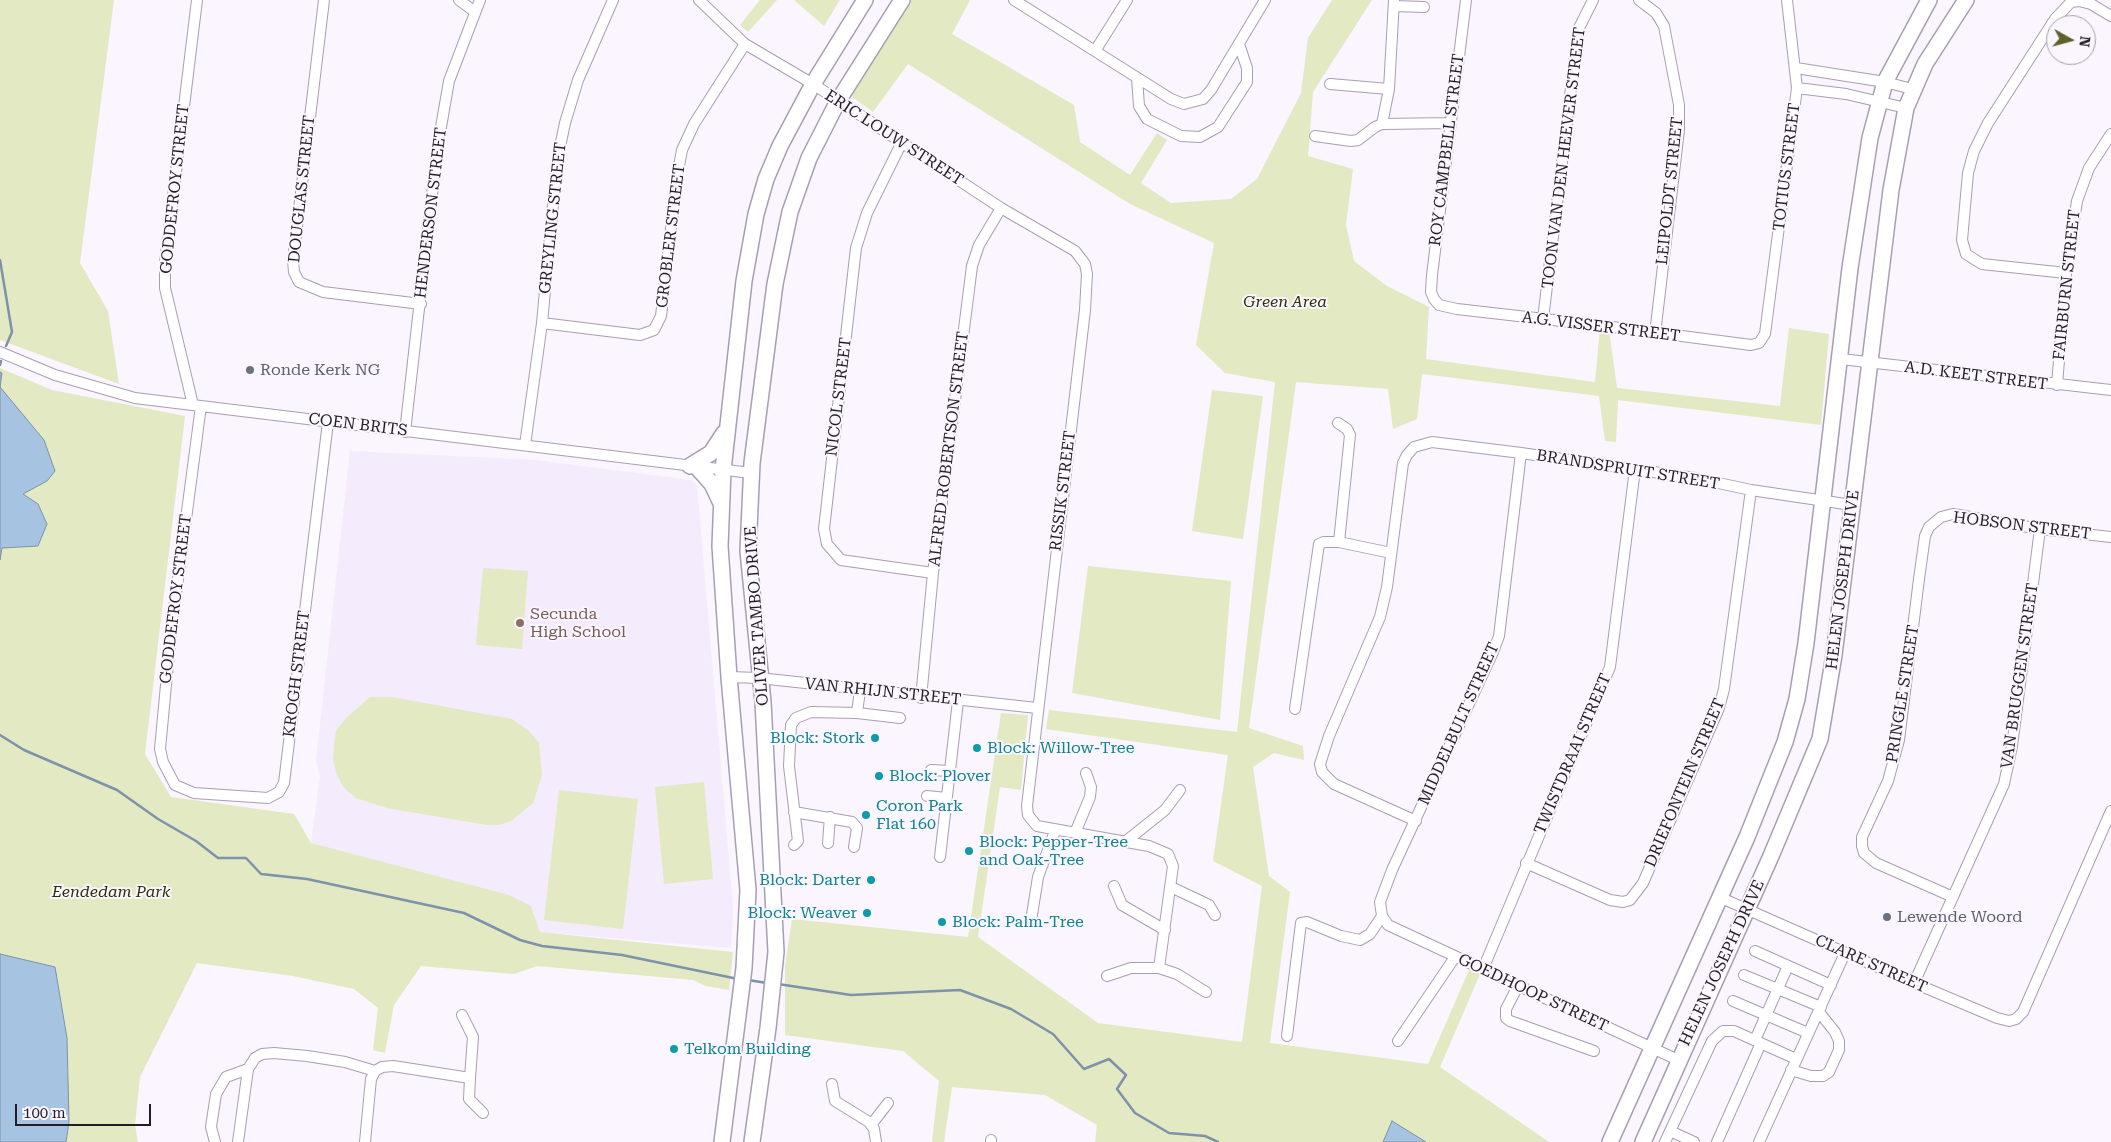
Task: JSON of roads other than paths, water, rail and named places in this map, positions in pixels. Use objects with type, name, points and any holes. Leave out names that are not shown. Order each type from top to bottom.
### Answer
[{"type":"street","name":"GODDEFROY STREET","points":[[163,762],[160,749],[168,660],[197,406],[165,288],[165,262],[197,0]]},
{"type":"street","name":"DOUGLAS STREET","points":[[324,0],[293,260],[294,272],[299,282],[323,292],[421,304]]},
{"type":"street","points":[[459,0],[475,12]]},
{"type":"street","name":"HENDERSON STREET","points":[[405,432],[437,150],[449,81],[480,0]]},
{"type":"street","name":"GREYLING STREET","points":[[525,445],[542,323],[557,161],[565,123],[578,80],[613,0]]},
{"type":"street","name":"ERIC LOUW STREET","points":[[698,0],[745,44],[813,84],[1001,208],[1075,251],[1085,264],[1087,274]]},
{"type":"street","name":"OLIVER TAMBO DRIVE","points":[[722,1142],[744,968],[748,868],[729,677],[720,546],[723,470],[744,281],[756,214],[766,179],[780,146],[813,84],[865,0]]},
{"type":"street","name":"OLIVER TAMBO DRIVE","points":[[752,1142],[773,992],[776,925],[763,702],[759,678],[748,551],[751,473],[775,284],[787,221],[809,158],[838,101],[902,0]]},
{"type":"street","points":[[1014,0],[1171,99],[1184,104],[1194,103],[1203,99],[1211,90],[1265,0]]},
{"type":"street","points":[[1094,51],[1127,0]]},
{"type":"street","name":"ROY CAMPBELL STREET","points":[[1434,299],[1431,285],[1466,0]]},
{"type":"street","name":"TOON VAN DEN HEEVER STREET","points":[[1543,319],[1578,30],[1592,0]]},
{"type":"street","name":"LEIPOLDT STREET","points":[[1639,0],[1656,13],[1664,26],[1679,105],[1679,130],[1655,334]]},
{"type":"street","name":"TOTIUS STREET","points":[[1765,334],[1797,88],[1787,0]]},
{"type":"street","name":"HELEN JOSEPH DRIVE","points":[[1610,1142],[1746,837],[1785,742],[1797,699],[1806,643],[1841,359],[1850,268],[1870,138],[1879,101],[1886,82],[1929,0]]},
{"type":"street","name":"HELEN JOSEPH DRIVE","points":[[1643,1142],[1808,772],[1820,739],[1828,701],[1891,190],[1906,108],[1912,89],[1966,0]]},
{"type":"street","points":[[2066,273],[1982,264],[1966,254],[1962,240],[1968,173],[1974,151],[1988,123],[2055,19],[2071,2],[2079,1],[2091,4],[2111,16]]},
{"type":"street","points":[[1382,124],[1389,89],[1394,3],[1424,7]]},
{"type":"street","name":"GROBLER STREET","points":[[542,323],[640,335],[654,330],[661,316],[682,150],[694,124],[745,44]]},
{"type":"street","points":[[1137,78],[1139,106],[1148,119],[1181,136],[1200,137],[1218,127],[1247,82],[1247,68],[1238,44]]},
{"type":"street","points":[[1796,68],[1886,82],[1912,89]]},
{"type":"street","points":[[1330,84],[1389,89]]},
{"type":"street","points":[[1797,88],[1846,94],[1906,108]]},
{"type":"street","points":[[1315,136],[1358,140],[1382,124],[1450,123]]},
{"type":"street","name":"FAIRBURN STREET","points":[[2057,385],[2066,273],[2080,188],[2089,168],[2111,134]]},
{"type":"street","name":"NICOL STREET","points":[[902,144],[867,213],[856,248],[824,529],[827,544],[841,560],[933,573]]},
{"type":"street","name":"ALFRED ROBERTSON STREET","points":[[921,698],[933,573],[972,266],[979,245],[1001,208]]},
{"type":"street","name":"RISSIK STREET","points":[[1055,830],[1037,826],[1032,822],[1027,806],[1037,708],[1080,357],[1087,274]]},
{"type":"street","name":"A.G. VISSER STREET","points":[[1434,299],[1446,308],[1751,345],[1759,343],[1765,334]]},
{"type":"street","name":"COEN BRITS","points":[[0,352],[55,375],[135,398],[751,473]]},
{"type":"street","name":"A.D. KEET STREET","points":[[1841,359],[2111,390]]},
{"type":"street","name":"KROGH STREET","points":[[163,762],[175,785],[194,793],[268,798],[279,792],[284,783],[328,422]]},
{"type":"street","points":[[1338,423],[1347,429],[1350,435],[1339,542]]},
{"type":"street","points":[[721,510],[719,496],[693,466],[711,453],[727,428]]},
{"type":"street","name":"BRANDSPRUIT STREET","points":[[1391,553],[1400,481],[1407,454],[1414,446],[1432,442],[1695,478],[1751,490],[1852,505]]},
{"type":"street","name":"MIDDELBULT STREET","points":[[1385,921],[1380,902],[1384,889],[1494,652],[1499,636],[1521,453]]},
{"type":"street","name":"TWISTDRAAI STREET","points":[[1482,969],[1526,863],[1595,708],[1610,667],[1635,469]]},
{"type":"street","name":"DRIEFONTEIN STREET","points":[[1526,863],[1610,900],[1623,902],[1630,900],[1643,884],[1719,708],[1724,689],[1751,490]]},
{"type":"street","name":"HOBSON STREET","points":[[1934,521],[1953,514],[2040,529],[2111,537]]},
{"type":"street","name":"PRINGLE STREET","points":[[1934,521],[1929,527],[1924,545],[1899,740],[1888,781],[1862,836],[1862,846],[1864,853],[1876,863],[1953,897]]},
{"type":"street","name":"VAN BRUGGEN STREET","points":[[1914,983],[2004,784],[2012,746],[2040,529]]},
{"type":"street","points":[[1295,709],[1316,550],[1319,544],[1339,542],[1391,553],[1387,587],[1380,617],[1329,736],[1320,764],[1322,772],[1334,784],[1416,821]]},
{"type":"street","name":"VAN RHIJN STREET","points":[[729,677],[759,678],[921,698],[1037,708]]},
{"type":"street","points":[[857,713],[860,690]]},
{"type":"street","points":[[940,857],[958,701]]},
{"type":"street","points":[[794,846],[798,841],[788,766],[790,726],[796,718],[811,712],[857,713],[900,718]]},
{"type":"street","points":[[931,770],[950,771]]},
{"type":"street","points":[[1075,833],[1090,797],[1091,787],[1086,773]]},
{"type":"street","points":[[1125,842],[1166,810],[1180,790]]},
{"type":"street","points":[[927,796],[946,798]]},
{"type":"street","name":"CLARE STREET","points":[[1719,897],[1914,983],[2004,1020],[2016,1019],[2023,1012],[2111,811]]},
{"type":"street","points":[[794,812],[848,820],[855,824],[857,830],[854,847]]},
{"type":"street","points":[[828,843],[830,817]]},
{"type":"street","points":[[1031,921],[1038,877],[1055,830],[1160,849],[1168,854],[1173,866],[1159,968]]},
{"type":"street","points":[[1114,886],[1122,905],[1165,930]]},
{"type":"street","points":[[1171,887],[1209,905],[1214,916]]},
{"type":"street","points":[[1287,1036],[1301,923],[1304,921],[1341,936],[1360,940],[1385,921]]},
{"type":"street","name":"GOEDHOOP STREET","points":[[1385,921],[1456,957],[1678,1060]]},
{"type":"street","points":[[1755,951],[1831,985]]},
{"type":"street","points":[[1759,1142],[1845,953]]},
{"type":"street","points":[[1398,1041],[1456,957]]},
{"type":"street","points":[[1717,1142],[1758,1042],[1766,1014],[1788,966]]},
{"type":"street","points":[[1107,976],[1131,968],[1159,968],[1178,974],[1206,992]]},
{"type":"street","points":[[1744,975],[1778,988],[1820,1010],[1835,1032],[1839,1041],[1836,1059],[1829,1072],[1823,1076],[1811,1076],[1792,1070]]},
{"type":"street","points":[[1518,986],[1506,1009],[1506,1018],[1517,1024],[1594,1051]]},
{"type":"street","points":[[1733,1002],[1766,1014],[1808,1033]]},
{"type":"street","points":[[462,1015],[472,1037],[469,1099],[483,1113]]},
{"type":"street","points":[[1666,1142],[1712,1041],[1723,1031],[1734,1031],[1796,1059]]},
{"type":"street","points":[[238,1142],[248,1069],[255,1058],[262,1054],[274,1053],[307,1056],[345,1062],[375,1071]]},
{"type":"street","points":[[365,1142],[371,1079],[375,1071],[382,1067],[393,1066],[470,1078]]},
{"type":"street","points":[[215,1142],[211,1126],[216,1094],[226,1077],[248,1069]]},
{"type":"street","points":[[832,1084],[835,1101],[871,1125],[876,1142]]},
{"type":"street","points":[[871,1125],[888,1103]]},
{"type":"street","points":[[1670,1131],[1694,1142]]},
{"type":"water","points":[[0,387],[44,440],[55,471],[47,481],[23,494],[38,504],[47,524],[38,546],[2,548],[0,560]]},
{"type":"water","points":[[0,954],[55,967],[67,1038],[69,1122],[66,1142],[0,1142]]},
{"type":"water","points":[[1392,1121],[1426,1142],[1383,1142]]},
{"type":"waterway","points":[[0,260],[12,332],[6,346]]},
{"type":"waterway","points":[[0,365],[1,361]]},
{"type":"waterway","points":[[0,735],[24,750],[117,790],[158,819],[196,841],[218,858],[246,858],[261,874],[307,879],[464,913],[520,940],[542,946],[622,955],[738,979]]},
{"type":"waterway","points":[[748,980],[767,983]]},
{"type":"waterway","points":[[778,984],[851,995],[960,990],[1011,1009],[1053,1034],[1084,1069],[1109,1059],[1126,1075],[1117,1089],[1135,1113],[1169,1133],[1205,1136],[1218,1142]]},
{"type":"place","name":"Ronde Kerk NG","points":[[250,370]]},
{"type":"place","name":"Secunda High School","points":[[520,623]]},
{"type":"place","name":"Block: Stork","points":[[875,738]]},
{"type":"place","name":"Block: Willow-Tree","points":[[977,748]]},
{"type":"place","name":"Block: Plover","points":[[879,776]]},
{"type":"place","name":"Coron Park Flat 160","points":[[866,815]]},
{"type":"place","name":"Block: Pepper-Tree and Oak-Tree","points":[[969,851]]},
{"type":"place","name":"Block: Darter","points":[[871,880]]},
{"type":"place","name":"Block: Weaver","points":[[867,913]]},
{"type":"place","name":"Lewende Woord","points":[[1887,917]]},
{"type":"place","name":"Block: Palm-Tree","points":[[942,922]]},
{"type":"place","name":"Telkom Building","points":[[674,1049]]},
{"type":"park label","name":"Green Area","points":[[1285,302]]},
{"type":"park label","name":"Eendedam Park","points":[[111,892]]}]
